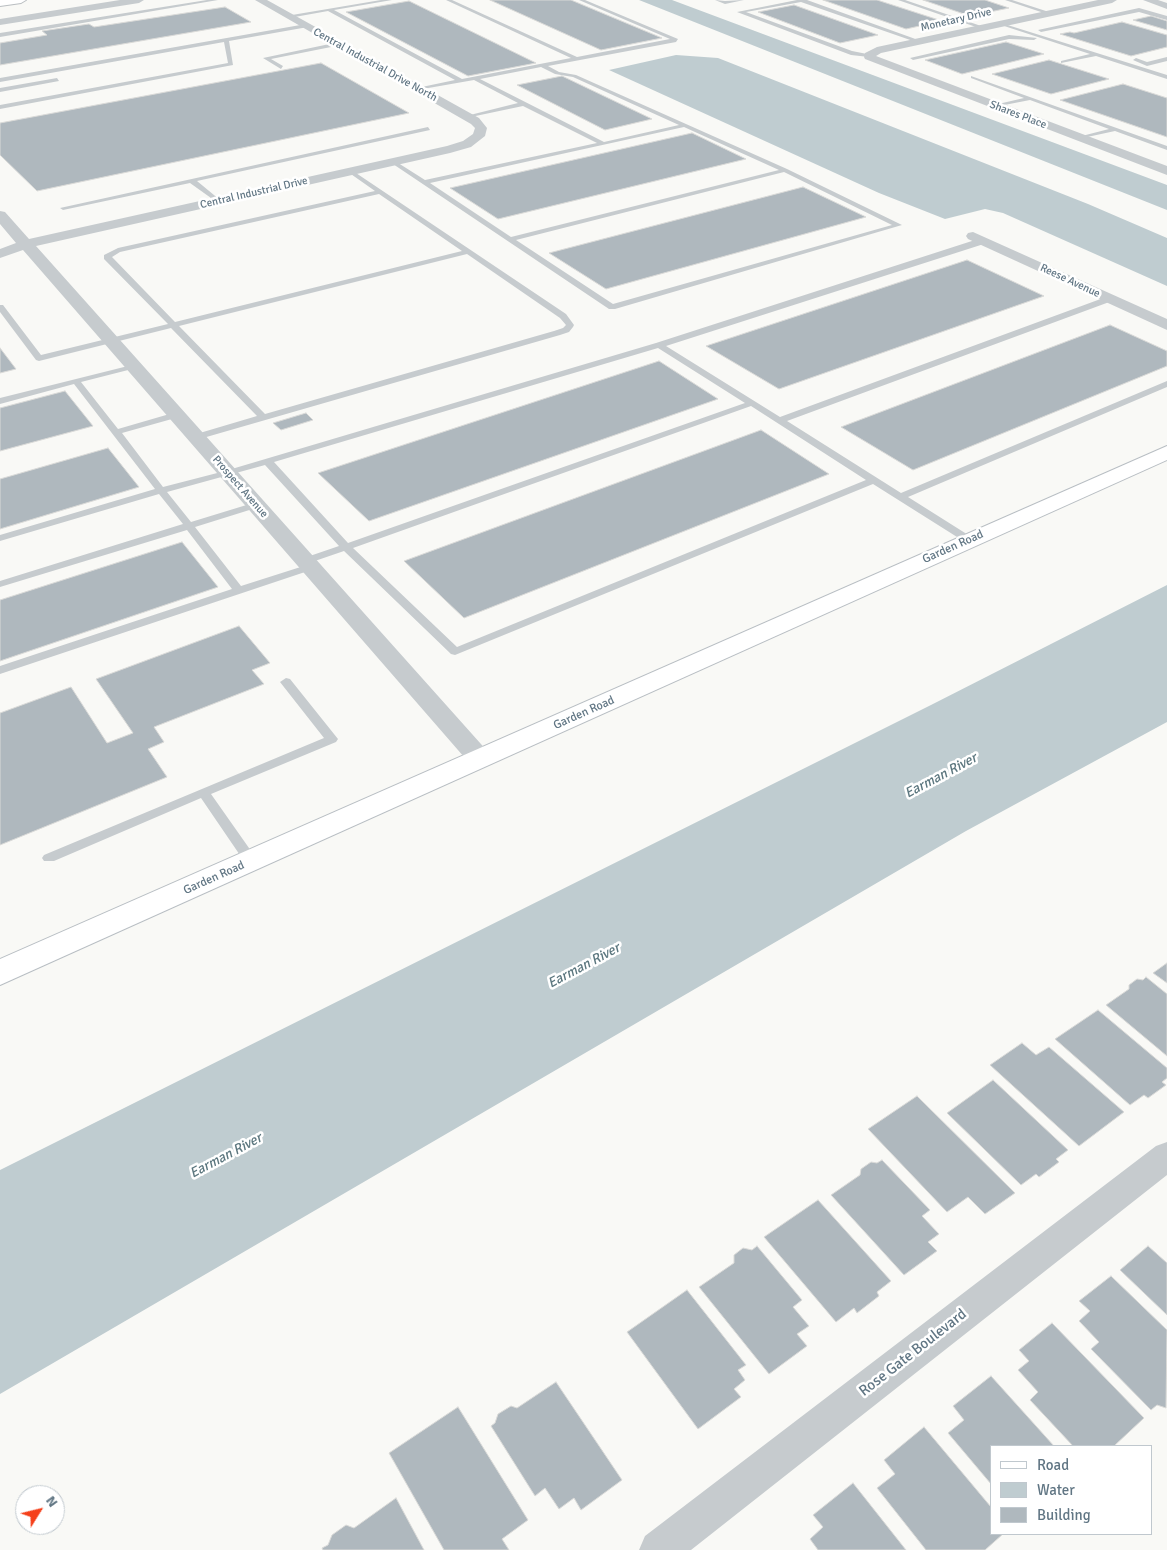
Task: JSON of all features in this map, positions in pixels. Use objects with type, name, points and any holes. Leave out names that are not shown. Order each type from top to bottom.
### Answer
[{"type":"main road","points":[[0,3],[21,0]]},
{"type":"main road","name":"Garden Road","points":[[0,973],[1167,452]]},
{"type":"street","points":[[0,22],[139,0]]},
{"type":"street","name":"Central Industrial Drive North","points":[[260,0],[468,117],[479,124],[481,132],[479,136]]},
{"type":"street","name":"Monetary Drive","points":[[869,56],[877,50],[1112,0]]},
{"type":"street","points":[[1148,0],[1167,6]]},
{"type":"street","name":"Shares Place","points":[[869,56],[1167,171]]},
{"type":"street","name":"Central Industrial Drive","points":[[0,254],[26,244],[459,147],[479,136]]},
{"type":"street","name":"Prospect Avenue","points":[[0,214],[480,759]]},
{"type":"street","name":"Reese Avenue","points":[[979,239],[1167,325]]},
{"type":"street","name":"Central Industrial Drive","points":[[0,245],[26,244]]},
{"type":"street","name":"Rose Gate Boulevard","points":[[676,1545],[1167,1156]]},
{"type":"lane","points":[[0,34],[216,0]]},
{"type":"lane","points":[[289,16],[390,0]]},
{"type":"lane","points":[[448,0],[577,59]]},
{"type":"lane","points":[[419,89],[676,40],[581,0]]},
{"type":"lane","points":[[717,0],[725,3],[742,0]]},
{"type":"lane","points":[[869,56],[851,53],[740,12],[804,0],[924,40],[958,48]]},
{"type":"lane","points":[[900,0],[981,27]]},
{"type":"lane","points":[[1007,0],[1049,13]]},
{"type":"lane","points":[[329,10],[461,81]]},
{"type":"lane","points":[[913,58],[1009,37],[1029,39],[1041,33],[1139,10],[1167,18]]},
{"type":"lane","points":[[50,14],[64,24]]},
{"type":"lane","points":[[1018,19],[1041,33],[1096,54],[1167,77]]},
{"type":"lane","points":[[1000,23],[1147,64],[1167,59]]},
{"type":"lane","points":[[0,80],[306,26]]},
{"type":"lane","points":[[0,107],[231,64],[226,40]]},
{"type":"lane","points":[[281,67],[266,58],[339,44]]},
{"type":"lane","points":[[1063,62],[1096,54]]},
{"type":"lane","points":[[393,162],[612,307],[898,225],[785,170],[682,126],[574,76],[557,73],[543,66]]},
{"type":"lane","points":[[47,72],[63,84]]},
{"type":"lane","points":[[974,77],[1167,148]]},
{"type":"lane","points":[[476,79],[603,144]]},
{"type":"lane","points":[[0,90],[57,80]]},
{"type":"lane","points":[[69,89],[75,93]]},
{"type":"lane","points":[[996,106],[1031,98]]},
{"type":"lane","points":[[468,117],[524,104]]},
{"type":"lane","points":[[424,182],[682,126]]},
{"type":"lane","points":[[63,208],[428,128]]},
{"type":"lane","points":[[1080,138],[1115,129]]},
{"type":"lane","points":[[510,238],[785,170]]},
{"type":"lane","points":[[196,437],[548,336],[568,328],[569,322],[563,316],[350,172]]},
{"type":"lane","points":[[191,180],[218,201]]},
{"type":"lane","points":[[264,418],[107,257],[118,250],[380,192]]},
{"type":"lane","points":[[0,538],[162,490],[228,474],[659,345],[978,242],[979,239]]},
{"type":"lane","points":[[0,307],[39,358],[467,252]]},
{"type":"lane","points":[[780,421],[1108,299]]},
{"type":"lane","points":[[659,345],[969,540]]},
{"type":"lane","points":[[0,401],[133,366]]},
{"type":"lane","points":[[76,381],[239,590]]},
{"type":"lane","points":[[900,497],[1167,384]]},
{"type":"lane","points":[[0,670],[239,590],[308,564],[346,546],[752,403]]},
{"type":"lane","points":[[116,432],[176,415]]},
{"type":"lane","points":[[267,461],[346,546],[455,652],[874,480]]},
{"type":"lane","points":[[0,584],[256,505]]},
{"type":"lane","points":[[49,858],[332,739],[286,682]]},
{"type":"lane","points":[[203,792],[251,861]]},
{"type":"water","points":[[639,0],[672,0],[1167,185],[1167,210]]},
{"type":"water","points":[[676,55],[718,58],[1088,204],[1167,238],[1167,286],[1003,213],[985,209],[945,219],[879,193],[609,70]]},
{"type":"water","name":"Earman River","points":[[1167,585],[1167,722],[966,831],[0,1394],[0,1170],[931,705]]},
{"type":"building","points":[[490,0],[571,0],[662,38],[601,50]]},
{"type":"building","points":[[823,0],[877,0],[942,21],[906,29]]},
{"type":"building","points":[[923,0],[985,0],[1009,8],[970,16]]},
{"type":"building","points":[[409,1],[536,63],[468,76],[346,12]]},
{"type":"building","points":[[794,5],[878,35],[840,43],[758,12]]},
{"type":"building","points":[[225,7],[251,22],[0,65],[0,43],[47,35],[42,31],[89,24],[94,27]]},
{"type":"building","points":[[1151,16],[1167,21],[1167,30],[1133,20]]},
{"type":"building","points":[[1122,22],[1167,35],[1167,47],[1131,56],[1060,34],[1074,33]]},
{"type":"building","points":[[1006,42],[1044,54],[962,74],[925,60]]},
{"type":"building","points":[[1049,60],[1109,79],[1051,94],[992,74]]},
{"type":"building","points":[[321,63],[409,113],[37,191],[0,155],[0,123]]},
{"type":"building","points":[[562,76],[652,119],[605,130],[517,85]]},
{"type":"building","points":[[1123,84],[1167,98],[1167,137],[1060,100]]},
{"type":"building","points":[[692,133],[746,159],[498,219],[450,188]]},
{"type":"building","points":[[803,187],[866,217],[606,289],[549,253]]},
{"type":"building","points":[[967,260],[1044,296],[779,389],[706,346]]},
{"type":"building","points":[[1110,325],[1167,351],[1167,366],[913,470],[841,427]]},
{"type":"building","points":[[0,348],[16,369],[0,373]]},
{"type":"building","points":[[659,361],[718,399],[369,521],[318,473]]},
{"type":"building","points":[[65,391],[93,426],[0,451],[0,408]]},
{"type":"building","points":[[306,413],[313,420],[281,430],[273,423]]},
{"type":"building","points":[[761,430],[829,474],[464,618],[404,561]]},
{"type":"building","points":[[108,448],[139,487],[0,529],[0,479]]},
{"type":"building","points":[[182,542],[218,587],[0,661],[0,600]]},
{"type":"building","points":[[239,626],[270,663],[252,670],[264,684],[154,727],[164,742],[148,749],[167,777],[0,845],[0,713],[71,687],[107,743],[133,733],[96,679]]},
{"type":"building","points":[[1167,963],[1167,983],[1153,973]]},
{"type":"building","points":[[1146,977],[1167,994],[1167,1056],[1106,1005],[1129,989],[1129,985],[1137,979],[1143,980]]},
{"type":"building","points":[[1098,1010],[1167,1068],[1167,1078],[1162,1082],[1166,1085],[1148,1098],[1144,1095],[1130,1105],[1055,1039]]},
{"type":"building","points":[[1022,1043],[1036,1055],[1049,1047],[1124,1112],[1079,1146],[990,1065]]},
{"type":"building","points":[[993,1080],[1068,1150],[1056,1159],[1059,1162],[1039,1177],[1036,1174],[1021,1185],[947,1113]]},
{"type":"building","points":[[917,1096],[1015,1193],[985,1214],[968,1197],[947,1212],[868,1129]]},
{"type":"building","points":[[882,1160],[930,1210],[922,1216],[939,1234],[928,1242],[937,1251],[904,1275],[831,1195],[860,1175],[861,1169],[871,1162],[877,1163]]},
{"type":"building","points":[[818,1200],[891,1281],[877,1292],[879,1296],[857,1313],[854,1308],[836,1322],[764,1237]]},
{"type":"building","points":[[757,1246],[802,1300],[793,1307],[809,1326],[797,1334],[807,1346],[769,1374],[699,1287],[734,1263],[734,1255],[743,1248],[752,1250]]},
{"type":"building","points":[[1148,1246],[1167,1263],[1167,1315],[1120,1270]]},
{"type":"building","points":[[1111,1276],[1167,1330],[1166,1408],[1157,1405],[1151,1410],[1091,1349],[1099,1342],[1079,1321],[1090,1311],[1079,1301]]},
{"type":"building","points":[[687,1290],[746,1365],[738,1370],[745,1380],[734,1389],[741,1397],[698,1429],[627,1332]]},
{"type":"building","points":[[1052,1323],[1144,1418],[1115,1445],[1072,1445],[1030,1400],[1038,1392],[1018,1370],[1029,1361],[1019,1350]]},
{"type":"building","points":[[991,1376],[1053,1445],[990,1445],[990,1483],[948,1433],[964,1420],[953,1406]]},
{"type":"building","points":[[556,1382],[622,1480],[581,1510],[574,1498],[559,1509],[545,1488],[535,1496],[491,1426],[495,1423],[498,1414],[511,1406],[517,1408]]},
{"type":"building","points":[[458,1407],[528,1520],[502,1539],[509,1550],[444,1550],[389,1453]]},
{"type":"building","points":[[924,1427],[990,1506],[990,1535],[1002,1535],[985,1550],[926,1550],[877,1488],[895,1474],[884,1460]]},
{"type":"building","points":[[853,1483],[906,1550],[818,1550],[810,1539],[823,1527],[813,1515]]},
{"type":"building","points":[[396,1498],[424,1550],[323,1550],[322,1548],[328,1545],[332,1535],[346,1525],[354,1528]]}]
